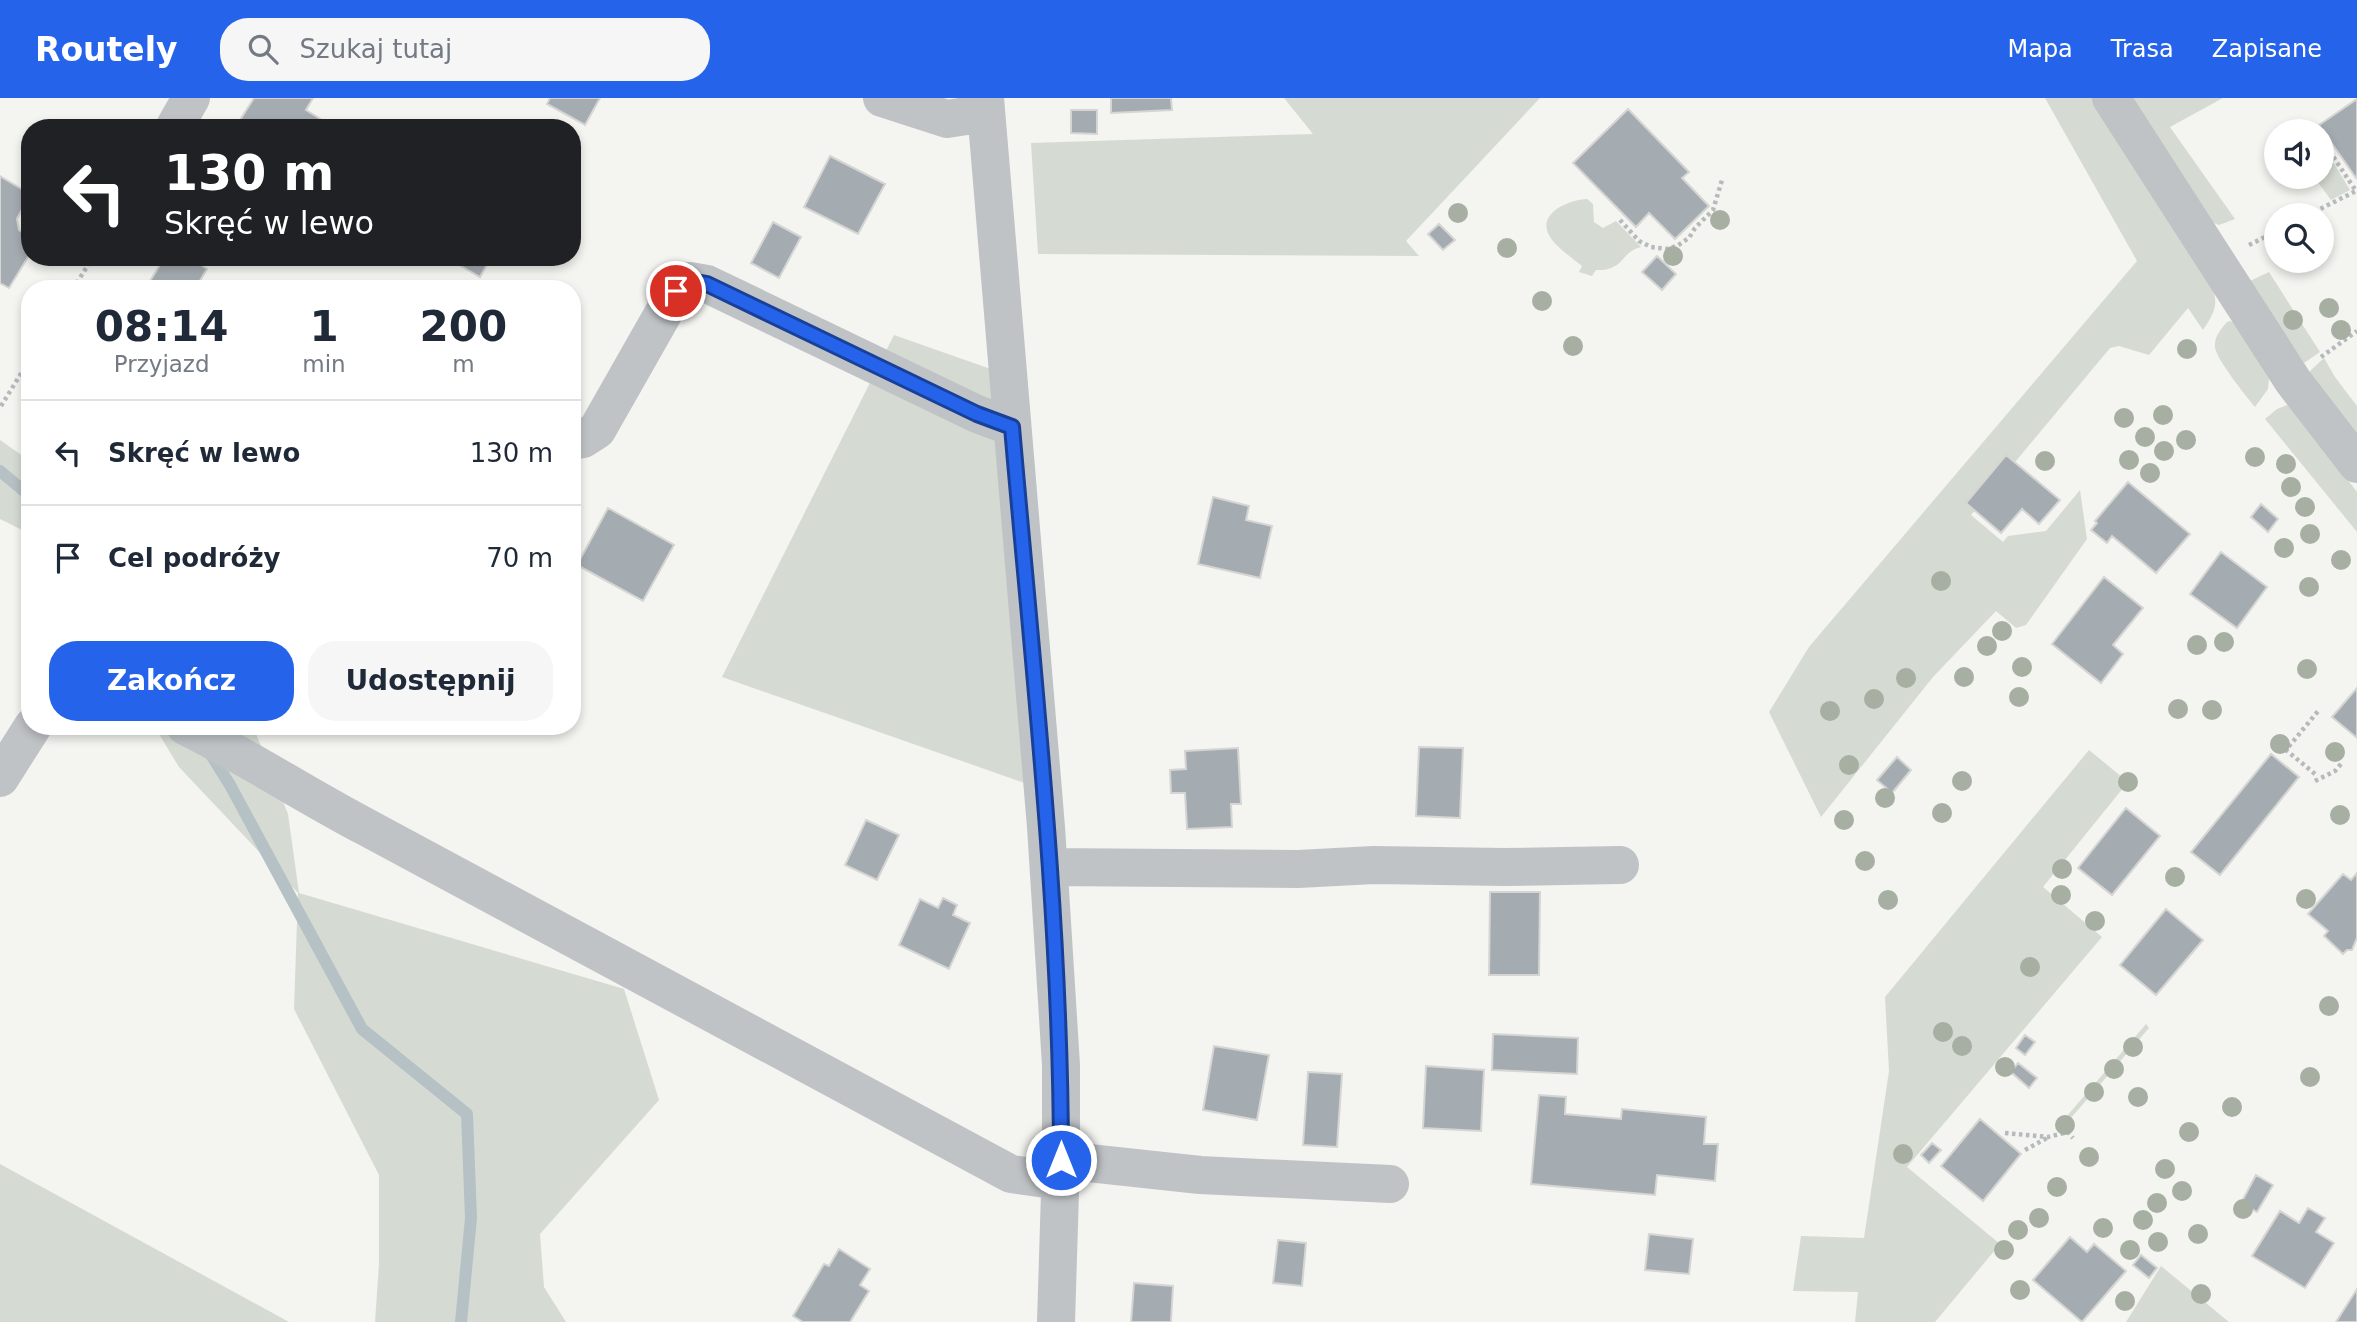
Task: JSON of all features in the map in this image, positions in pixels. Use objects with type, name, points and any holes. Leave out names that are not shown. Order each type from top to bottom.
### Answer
[{"type":"street","points":[[179,119],[191,98]]},
{"type":"street","points":[[883,98],[947,119],[985,105],[1049,867],[1061,1065],[1056,1322]]},
{"type":"street","points":[[2111,98],[2293,381],[2357,464]]},
{"type":"street","points":[[581,439],[597,430],[676,291],[690,281],[707,284],[977,414],[1012,427]]},
{"type":"street","points":[[0,778],[27,735]]},
{"type":"street","points":[[203,735],[236,751],[329,808],[1011,1174],[1061,1171],[1200,1175],[1390,1185]]},
{"type":"street","points":[[1049,867],[1298,869],[1374,865],[1505,867],[1620,864]]},
{"type":"path","points":[[2332,203],[2356,191],[2334,157]]},
{"type":"path","points":[[1620,220],[1639,242],[1667,249],[1677,246],[1689,238],[1713,210],[1722,180]]},
{"type":"path","points":[[2252,244],[2264,238]]},
{"type":"path","points":[[2322,356],[2357,331]]},
{"type":"path","points":[[1,406],[21,374]]},
{"type":"path","points":[[2315,774],[2286,750],[2319,710]]},
{"type":"path","points":[[2315,781],[2335,771],[2341,764]]},
{"type":"path","points":[[2025,1150],[2048,1137],[2068,1132],[2073,1138]]},
{"type":"path","points":[[2005,1133],[2048,1137]]},
{"type":"shaded area","points":[[1284,98],[1540,98],[1406,241],[1419,256],[1038,254],[1031,143],[1313,134]]},
{"type":"shaded area","points":[[2045,98],[2093,98],[2213,290],[2214,311],[2203,330],[2188,308],[2149,355],[2119,346],[2110,348],[1971,515],[2003,542],[2008,536],[2046,531],[2080,490],[2087,539],[2026,625],[2016,628],[1996,611],[1933,677],[1821,817],[1769,712],[1809,647],[2137,261]]},
{"type":"shaded area","points":[[2132,98],[2223,98],[2170,127],[2235,219],[2219,225],[2208,221]]},
{"type":"shaded area","points":[[2334,163],[2350,190],[2331,200],[2323,189],[2334,189]]},
{"type":"shaded area","points":[[1587,199],[1593,204],[1594,222],[1603,228],[1616,221],[1641,247],[1634,249],[1612,268],[1596,270],[1592,276],[1579,272],[1582,266],[1552,240],[1547,231],[1549,216],[1555,210],[1570,202]]},
{"type":"shaded area","points":[[2270,273],[2320,352],[2304,363],[2248,282]]},
{"type":"shaded area","points":[[2230,321],[2236,323],[2269,379],[2268,389],[2255,407],[2226,368],[2215,347],[2218,333]]},
{"type":"shaded area","points":[[894,335],[1005,374],[1039,788],[722,677]]},
{"type":"shaded area","points":[[2324,358],[2357,406],[2357,437],[2309,372]]},
{"type":"shaded area","points":[[2287,405],[2293,408],[2357,492],[2357,532],[2265,419]]},
{"type":"shaded area","points":[[0,440],[21,455],[21,530],[0,519]]},
{"type":"shaded area","points":[[159,735],[257,735],[288,814],[299,893],[624,989],[659,1100],[540,1234],[544,1287],[566,1322],[375,1322],[379,1264],[379,1175],[294,1009],[298,893],[179,767]]},
{"type":"shaded area","points":[[2089,750],[2128,782],[2043,887],[2102,937],[1907,1167],[2000,1244],[1935,1322],[1855,1322],[1858,1292],[1793,1291],[1801,1236],[1864,1238],[1889,1071],[1885,997]]},
{"type":"shaded area","points":[[2146,1024],[2149,1028],[2070,1119],[2067,1116]]},
{"type":"shaded area","points":[[0,1164],[289,1322],[0,1322]]},
{"type":"shaded area","points":[[2161,1266],[2229,1322],[2126,1322]]},
{"type":"building","points":[[254,98],[313,98],[306,110],[320,119],[241,119]]},
{"type":"building","points":[[550,98],[600,98],[585,125],[581,123],[581,119],[574,119],[547,104]]},
{"type":"building","points":[[1111,98],[1171,98],[1172,110],[1111,113]]},
{"type":"building","points":[[2357,99],[2356,178],[2334,146],[2334,119],[2328,119]]},
{"type":"building","points":[[1628,109],[1689,172],[1682,178],[1709,206],[1675,239],[1649,213],[1636,227],[1573,163]]},
{"type":"building","points":[[1071,110],[1097,110],[1097,134],[1071,133]]},
{"type":"building","points":[[830,156],[885,184],[858,234],[804,207]]},
{"type":"building","points":[[0,176],[21,189],[21,211],[17,219],[21,231],[23,266],[9,288],[0,283]]},
{"type":"building","points":[[773,222],[801,237],[779,278],[751,263]]},
{"type":"building","points":[[1439,224],[1455,240],[1443,250],[1428,234]]},
{"type":"building","points":[[1657,256],[1676,274],[1662,290],[1642,272]]},
{"type":"building","points":[[159,266],[202,266],[207,269],[200,280],[151,280]]},
{"type":"building","points":[[461,266],[486,266],[480,277]]},
{"type":"building","points":[[2006,455],[2060,500],[2039,524],[2022,509],[2001,533],[1966,503]]},
{"type":"building","points":[[2128,482],[2190,534],[2156,573],[2112,536],[2107,543],[2091,530],[2097,523],[2095,521]]},
{"type":"building","points":[[1213,497],[1249,506],[1246,520],[1272,526],[1260,578],[1198,564]]},
{"type":"building","points":[[2261,504],[2278,519],[2268,532],[2251,517]]},
{"type":"building","points":[[608,508],[674,545],[643,601],[581,567],[581,558]]},
{"type":"building","points":[[2221,552],[2267,587],[2237,628],[2190,594]]},
{"type":"building","points":[[2104,577],[2143,608],[2113,645],[2123,654],[2101,683],[2052,644]]},
{"type":"building","points":[[2357,688],[2357,738],[2332,717]]},
{"type":"building","points":[[1419,747],[1463,748],[1460,818],[1416,816]]},
{"type":"building","points":[[1238,748],[1241,804],[1231,804],[1232,827],[1187,829],[1185,793],[1171,793],[1170,770],[1186,769],[1185,751]]},
{"type":"building","points":[[2271,754],[2299,777],[2220,875],[2191,852]]},
{"type":"building","points":[[1897,757],[1911,770],[1892,793],[1877,780]]},
{"type":"building","points":[[2126,808],[2160,836],[2112,895],[2078,868]]},
{"type":"building","points":[[866,820],[899,835],[877,880],[845,865]]},
{"type":"building","points":[[2357,873],[2357,938],[2352,950],[2343,954],[2324,936],[2328,931],[2308,914],[2343,874],[2351,880]]},
{"type":"building","points":[[1490,892],[1540,892],[1539,975],[1489,975]]},
{"type":"building","points":[[943,898],[957,905],[953,915],[970,923],[949,969],[899,945],[920,899],[938,908]]},
{"type":"building","points":[[2166,909],[2203,940],[2156,995],[2120,965]]},
{"type":"building","points":[[1493,1034],[1578,1038],[1577,1074],[1492,1070]]},
{"type":"building","points":[[2025,1035],[2035,1042],[2025,1055],[2016,1048]]},
{"type":"building","points":[[1214,1046],[1269,1055],[1257,1120],[1203,1110]]},
{"type":"building","points":[[2018,1063],[2037,1078],[2029,1088],[2011,1072]]},
{"type":"building","points":[[1426,1066],[1484,1070],[1481,1131],[1423,1128]]},
{"type":"building","points":[[1308,1072],[1342,1074],[1337,1147],[1303,1145]]},
{"type":"building","points":[[1539,1095],[1566,1097],[1565,1114],[1621,1119],[1622,1109],[1706,1117],[1704,1144],[1718,1144],[1715,1181],[1657,1175],[1655,1195],[1531,1184]]},
{"type":"building","points":[[1980,1119],[2021,1154],[1983,1201],[1941,1166]]},
{"type":"building","points":[[1932,1143],[1941,1150],[1929,1163],[1921,1155]]},
{"type":"building","points":[[2256,1175],[2273,1185],[2257,1212],[2241,1203]]},
{"type":"building","points":[[2308,1208],[2325,1218],[2316,1232],[2334,1243],[2305,1288],[2252,1256],[2280,1211],[2299,1223]]},
{"type":"building","points":[[1649,1234],[1693,1239],[1689,1274],[1645,1270]]},
{"type":"building","points":[[2070,1237],[2087,1252],[2094,1244],[2126,1271],[2082,1322],[2033,1280]]},
{"type":"building","points":[[1278,1240],[1306,1243],[1302,1286],[1273,1283]]},
{"type":"building","points":[[839,1249],[870,1269],[860,1285],[869,1291],[850,1322],[803,1322],[793,1316],[824,1264],[829,1266]]},
{"type":"building","points":[[2141,1255],[2157,1268],[2149,1278],[2133,1265]]},
{"type":"building","points":[[1134,1283],[1173,1286],[1171,1322],[1131,1322]]},
{"type":"building","points":[[2357,1289],[2357,1322],[2336,1322]]},
{"type":"waterway","points":[[0,471],[21,488]]},
{"type":"waterway","points":[[210,753],[362,1029],[467,1114],[471,1218],[461,1322]]},
{"type":"route","points":[[676,291],[690,281],[707,284],[977,414],[1012,427],[1046,827],[1061,1065],[1061,1160]]}]
